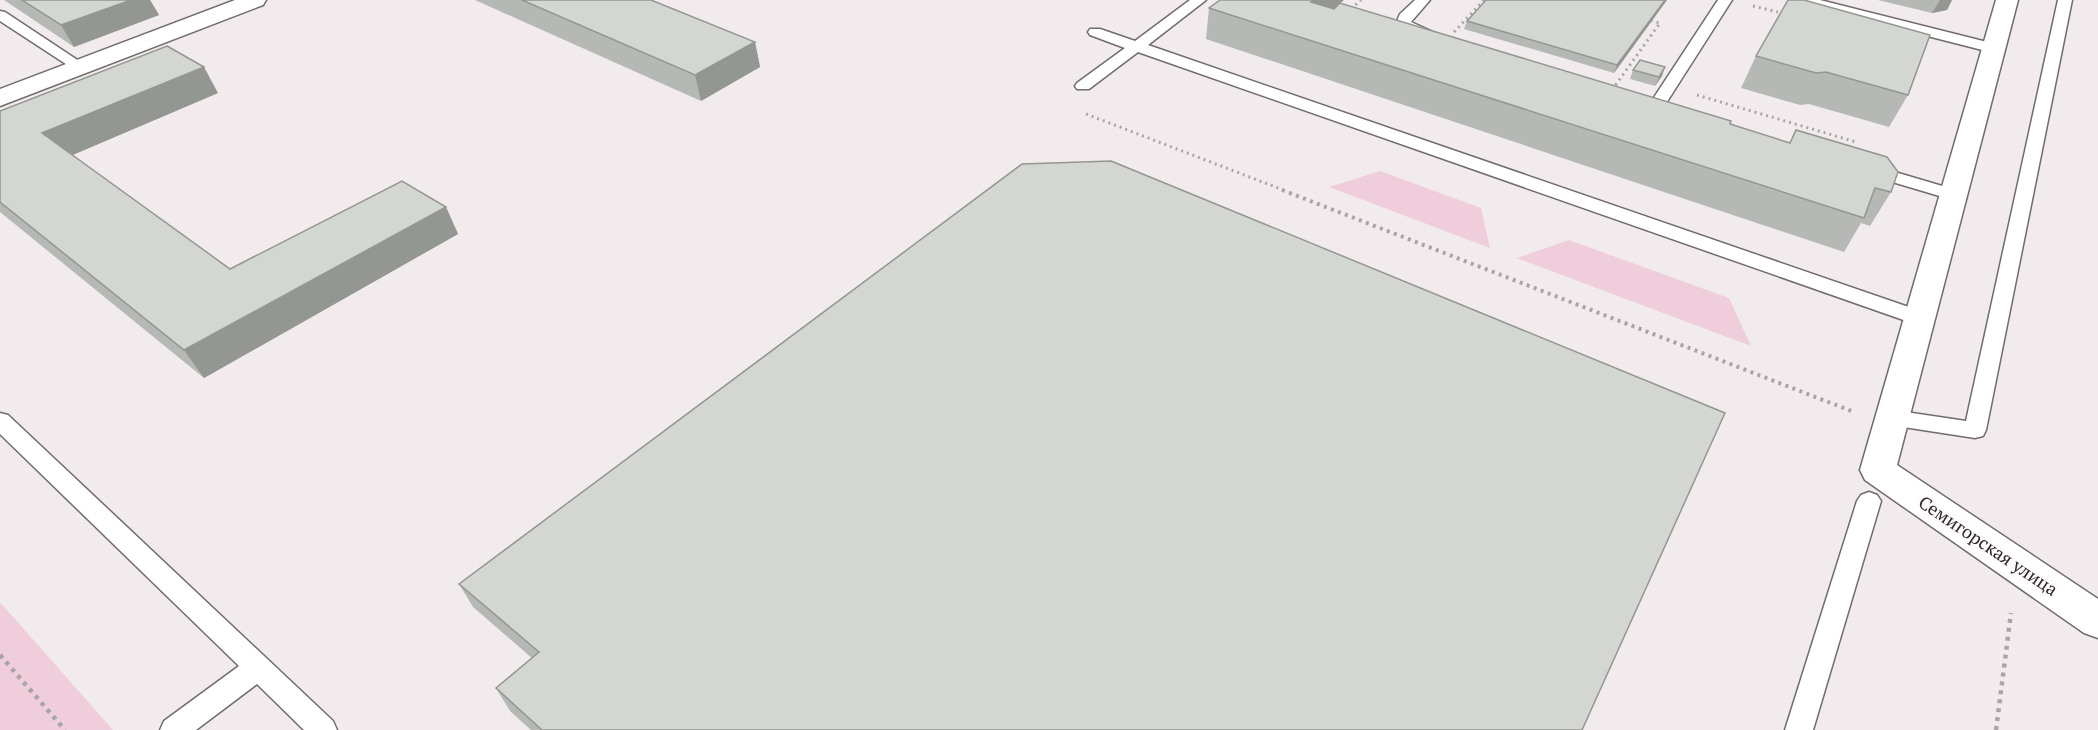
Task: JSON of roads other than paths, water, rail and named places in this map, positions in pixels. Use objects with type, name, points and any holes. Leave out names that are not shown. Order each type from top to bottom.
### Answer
[{"type":"street","points":[[0,98],[255,0]]},
{"type":"street","points":[[1874,486],[2007,0]]},
{"type":"street","name":"Семигорская улица","points":[[1874,486],[2098,621]]},
{"type":"lane","points":[[1083,86],[1199,0]]},
{"type":"lane","points":[[1423,0],[1405,17],[1402,23],[1417,32],[1445,40]]},
{"type":"lane","points":[[1611,91],[1663,107],[1725,0]]},
{"type":"lane","points":[[1803,0],[1994,48]]},
{"type":"lane","points":[[1892,418],[1975,430],[2066,0]]},
{"type":"lane","points":[[0,15],[80,67]]},
{"type":"lane","points":[[1095,32],[1919,318]]},
{"type":"lane","points":[[1851,163],[1953,195]]},
{"type":"lane","points":[[0,421],[323,730]]},
{"type":"lane","points":[[1799,730],[1874,486]]},
{"type":"lane","points":[[174,730],[259,667]]}]
